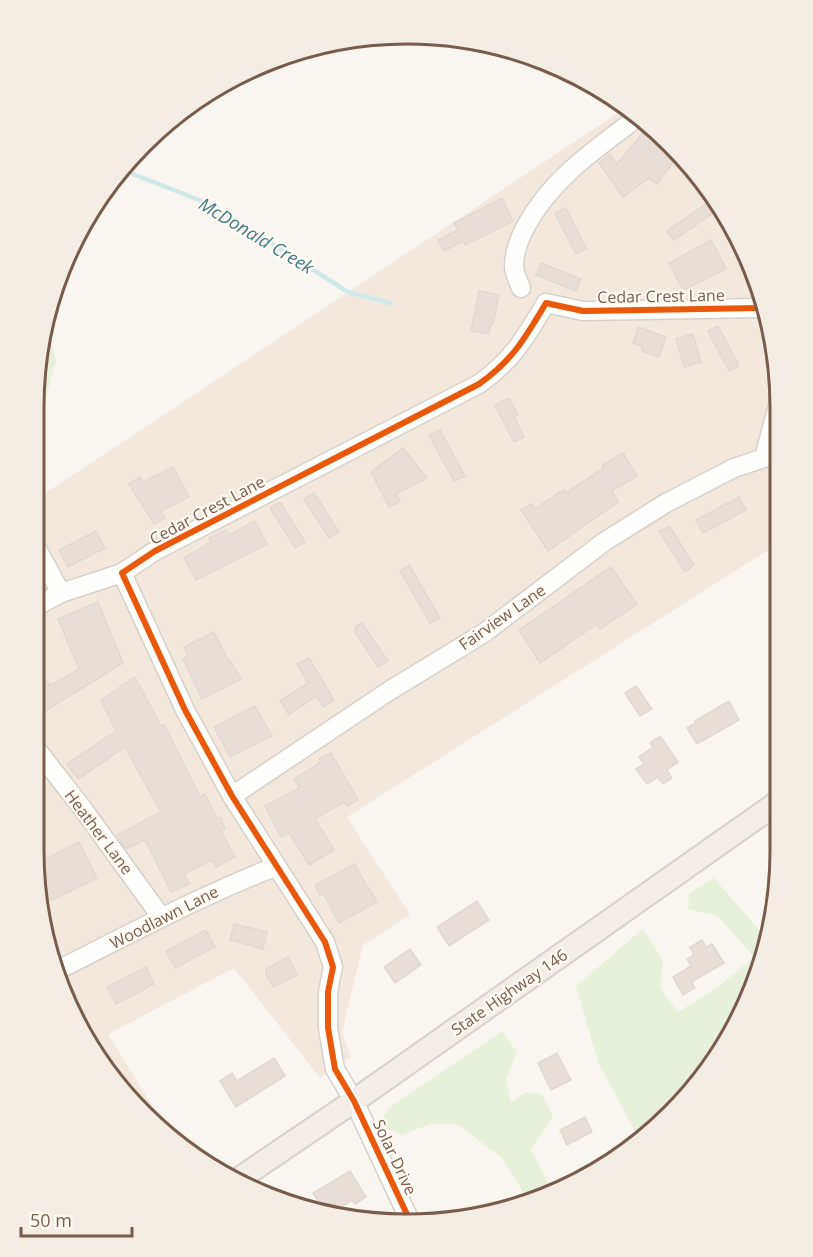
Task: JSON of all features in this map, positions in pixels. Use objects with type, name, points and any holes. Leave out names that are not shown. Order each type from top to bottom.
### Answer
[{"type":"main road","name":"State Highway 146","points":[[245,1175],[354,1101],[770,808]]},
{"type":"street","points":[[521,288],[514,268],[515,252],[520,237],[534,212],[560,179],[631,122]]},
{"type":"street","name":"Cedar Crest Lane","points":[[123,573],[154,551],[479,384],[500,370],[521,345],[546,303],[583,310],[755,308]]},
{"type":"street","name":"Fairview Lane","points":[[232,796],[389,691],[484,633],[604,542],[666,502],[734,468],[770,456]]},
{"type":"street","points":[[44,562],[61,593]]},
{"type":"street","points":[[44,602],[61,593],[123,573],[184,710],[232,796],[325,942],[333,967],[328,992],[328,1028],[335,1069],[354,1101]]},
{"type":"street","name":"Heather Lane","points":[[44,759],[162,918]]},
{"type":"street","name":"Woodlawn Lane","points":[[63,967],[178,908],[277,866]]},
{"type":"street","name":"Solar Drive","points":[[354,1101],[407,1214]]},
{"type":"shaded area","points":[[618,113],[646,134],[679,167],[721,225],[742,268],[763,336],[770,406],[770,549],[347,817],[410,915],[363,945],[342,1032],[351,1057],[320,1078],[234,968],[108,1034],[157,1114],[134,1090],[92,1032],[71,989],[50,921],[44,874],[44,494]]},
{"type":"green space","points":[[50,338],[56,360],[44,405],[44,383]]},
{"type":"green space","points":[[714,878],[760,931],[753,956],[718,916],[688,909],[689,894]]},
{"type":"green space","points":[[643,929],[663,960],[660,988],[678,1012],[718,987],[753,958],[732,1011],[708,1052],[679,1090],[635,1132],[599,1064],[576,986]]},
{"type":"green space","points":[[502,1031],[517,1052],[506,1079],[511,1103],[525,1092],[542,1094],[553,1116],[531,1149],[548,1184],[524,1194],[502,1158],[457,1124],[430,1124],[402,1135],[379,1124],[389,1108]]},
{"type":"green space","points":[[606,1153],[606,1153],[588,1165],[575,1171]]},
{"type":"building","points":[[643,132],[674,161],[657,184],[649,178],[623,197],[599,163],[610,154],[617,164]]},
{"type":"building","points":[[502,198],[513,221],[465,245],[463,241],[444,251],[438,240],[458,230],[454,223]]},
{"type":"building","points":[[706,204],[713,213],[674,240],[667,231]]},
{"type":"building","points":[[566,208],[586,248],[576,254],[555,213]]},
{"type":"building","points":[[711,240],[726,269],[683,290],[669,263]]},
{"type":"building","points":[[541,263],[581,279],[576,291],[536,275]]},
{"type":"building","points":[[479,291],[499,295],[489,334],[471,331]]},
{"type":"building","points":[[718,326],[739,366],[729,371],[708,331]]},
{"type":"building","points":[[638,327],[666,337],[659,357],[642,351],[643,347],[633,343]]},
{"type":"building","points":[[693,334],[701,362],[684,367],[676,339]]},
{"type":"building","points":[[509,398],[518,415],[514,417],[524,437],[514,442],[495,405]]},
{"type":"building","points":[[440,430],[465,476],[454,481],[429,435]]},
{"type":"building","points":[[403,448],[427,478],[396,494],[400,502],[389,507],[371,472]]},
{"type":"building","points":[[623,453],[637,476],[612,491],[618,502],[548,551],[521,510],[532,504],[535,509],[564,489],[566,493],[604,468],[602,465]]},
{"type":"building","points":[[173,467],[189,497],[161,511],[165,518],[154,524],[129,484],[140,477],[143,482]]},
{"type":"building","points":[[314,493],[339,532],[329,538],[304,499]]},
{"type":"building","points":[[739,497],[746,510],[703,533],[696,520]]},
{"type":"building","points":[[280,502],[305,542],[295,548],[270,508]]},
{"type":"building","points":[[255,521],[267,544],[196,580],[184,558],[211,542],[209,538],[226,530],[229,535]]},
{"type":"building","points":[[670,527],[694,565],[685,572],[659,531]]},
{"type":"building","points":[[96,531],[105,548],[68,567],[59,550]]},
{"type":"building","points":[[409,565],[440,618],[430,623],[400,571]]},
{"type":"building","points":[[611,567],[637,604],[600,629],[597,624],[540,663],[519,630]]},
{"type":"building","points":[[98,602],[123,663],[44,712],[44,677],[50,686],[79,669],[58,619]]},
{"type":"building","points":[[362,623],[388,661],[378,667],[355,632],[355,627]]},
{"type":"building","points":[[214,632],[241,679],[202,699],[183,659],[188,656],[184,647]]},
{"type":"building","points":[[309,658],[334,700],[323,707],[316,696],[289,715],[280,701],[308,683],[297,664]]},
{"type":"building","points":[[135,677],[161,726],[164,724],[200,797],[205,794],[217,819],[220,817],[225,828],[221,831],[235,857],[216,867],[212,860],[184,874],[189,884],[171,892],[145,840],[126,849],[117,835],[161,812],[125,747],[78,779],[67,764],[116,731],[101,700]]},
{"type":"building","points":[[636,686],[652,709],[640,716],[625,693]]},
{"type":"building","points":[[729,701],[739,720],[697,744],[687,728]]},
{"type":"building","points":[[255,706],[272,736],[230,757],[214,727]]},
{"type":"building","points":[[660,736],[678,762],[667,770],[672,778],[663,784],[658,777],[647,784],[636,769],[644,764],[639,757],[653,747],[650,743]]},
{"type":"building","points":[[331,753],[358,800],[347,806],[344,802],[315,819],[334,850],[309,865],[289,833],[281,837],[265,806],[300,788],[294,779],[321,762],[319,759]]},
{"type":"building","points":[[79,842],[97,878],[48,902],[44,860]]},
{"type":"building","points":[[355,864],[377,902],[339,923],[323,893],[320,895],[315,885]]},
{"type":"building","points":[[477,901],[489,920],[449,946],[437,927]]},
{"type":"building","points":[[234,924],[267,932],[263,949],[230,940]]},
{"type":"building","points":[[206,930],[215,947],[175,968],[166,951]]},
{"type":"building","points":[[702,940],[706,947],[712,944],[724,963],[691,982],[695,988],[683,995],[673,977],[691,966],[687,959],[694,955],[690,947]]},
{"type":"building","points":[[410,949],[421,965],[395,983],[384,967]]},
{"type":"building","points":[[288,957],[297,975],[273,987],[266,974],[266,969]]},
{"type":"building","points":[[146,967],[154,984],[116,1004],[107,987]]},
{"type":"building","points":[[557,1053],[571,1080],[551,1090],[538,1063]]},
{"type":"building","points":[[274,1058],[285,1076],[236,1107],[220,1081],[232,1073],[237,1081]]},
{"type":"building","points":[[585,1117],[592,1132],[567,1145],[560,1130]]},
{"type":"building","points":[[350,1171],[366,1197],[355,1204],[352,1200],[340,1208],[319,1203],[313,1193]]},
{"type":"waterway","name":"McDonald Creek","points":[[129,173],[212,205],[348,292],[390,303]]},
{"type":"cycle path","points":[[407,1214],[354,1101],[335,1069],[328,1028],[328,992],[333,967],[325,942],[232,796],[185,710],[122,573],[155,551],[479,384],[510,357],[525,338],[546,303],[583,311],[755,308]]}]
